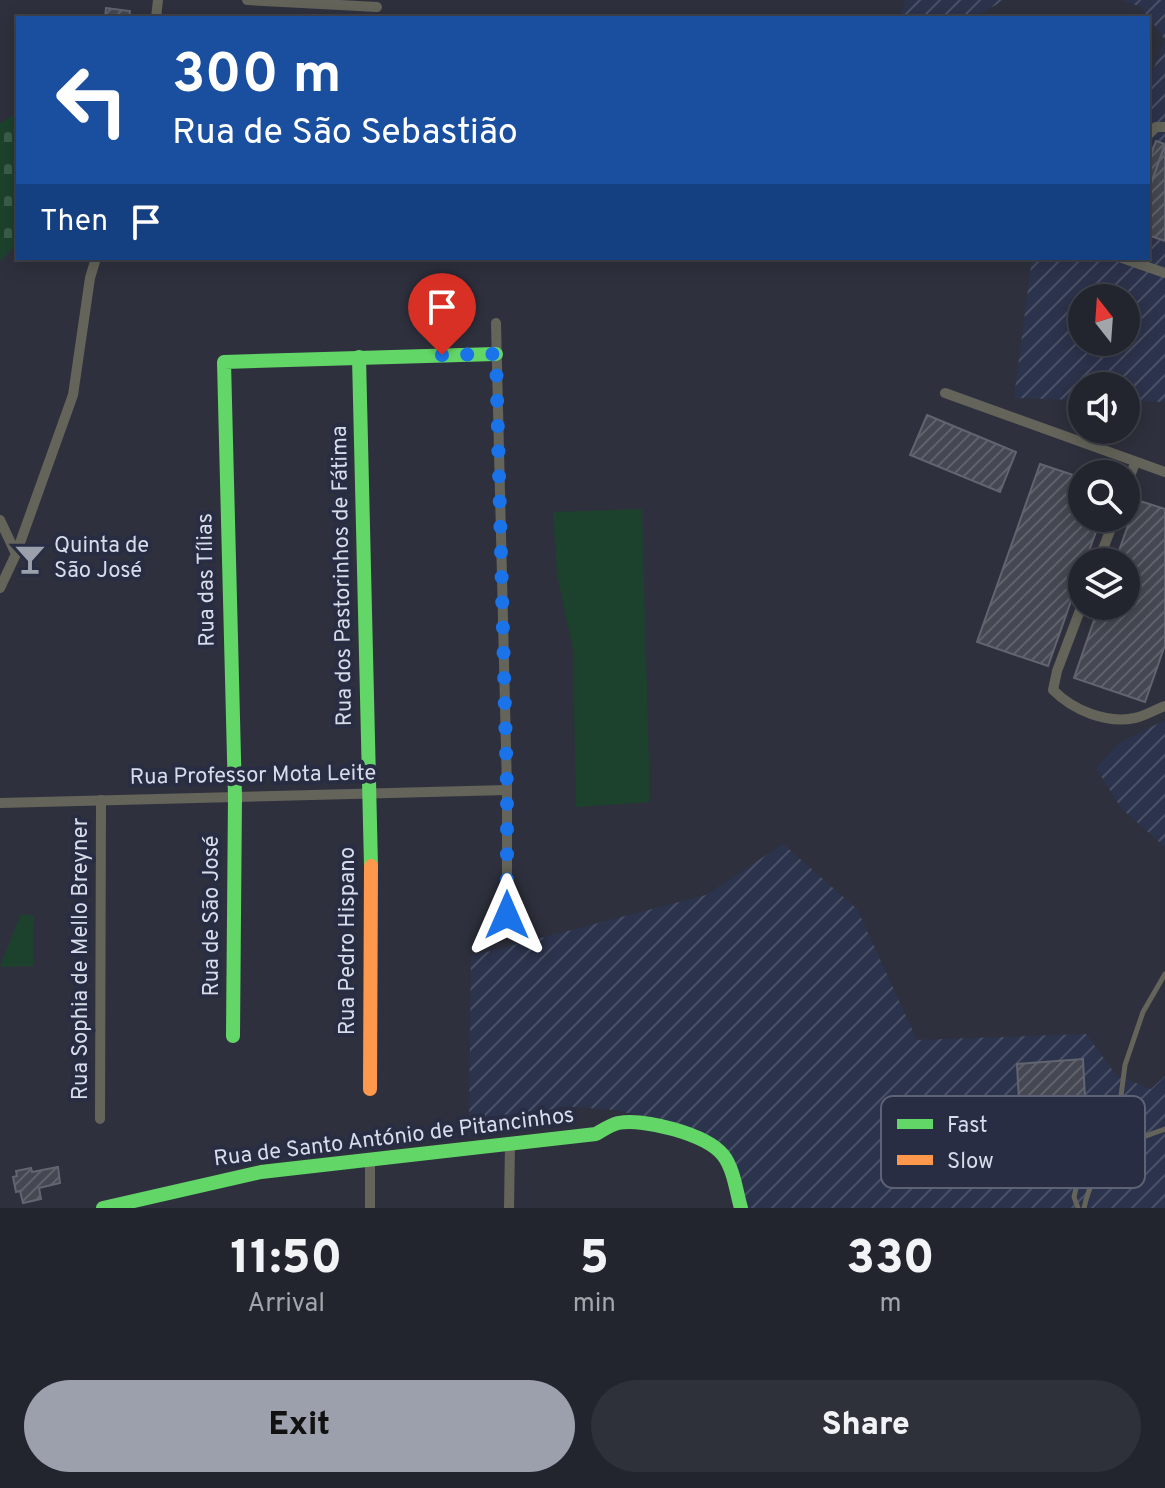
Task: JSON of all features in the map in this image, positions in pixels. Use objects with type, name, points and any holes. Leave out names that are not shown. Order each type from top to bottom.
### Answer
[{"type":"street","points":[[247,0],[377,7]]},
{"type":"street","points":[[0,588],[16,554],[73,395],[95,260]]},
{"type":"street","points":[[1128,260],[1165,273]]},
{"type":"street","points":[[496,323],[507,915]]},
{"type":"street","points":[[359,357],[496,354]]},
{"type":"street","name":"Rua das Tílias","points":[[235,797],[224,362],[359,357]]},
{"type":"street","name":"Rua dos Pastorinhos de Fátima","points":[[359,357],[371,793]]},
{"type":"street","points":[[945,393],[1127,460]]},
{"type":"street","points":[[1140,464],[1165,472]]},
{"type":"street","points":[[0,520],[16,554]]},
{"type":"street","points":[[1076,620],[1053,690],[1066,702],[1086,712],[1113,719],[1135,718],[1165,706]]},
{"type":"street","name":"Rua Professor Mota Leite","points":[[0,803],[507,790]]},
{"type":"street","name":"Rua Pedro Hispano","points":[[370,1089],[371,793]]},
{"type":"street","name":"Rua de São José","points":[[233,1036],[235,797]]},
{"type":"street","name":"Rua Sophia de Mello Breyner","points":[[100,1119],[101,800]]},
{"type":"street","name":"Rua de Santo António de Pitancinhos","points":[[103,1208],[261,1172],[596,1134],[617,1123],[645,1123],[705,1141],[725,1159],[741,1208]]},
{"type":"street","points":[[509,1208],[510,1144]]},
{"type":"street","points":[[370,1161],[370,1208]]},
{"type":"lane","points":[[1120,1096],[1121,1082],[1138,1025],[1165,974]]},
{"type":"lane","points":[[1145,1136],[1165,1129]]},
{"type":"lane","points":[[1076,1188],[1074,1197],[1081,1208]]},
{"type":"lane","points":[[1081,1208],[1089,1188]]},
{"type":"shaded area","points":[[905,0],[1005,0],[976,16],[900,16]]},
{"type":"shaded area","points":[[1122,0],[1165,0],[1165,40],[1150,16],[1141,7]]},
{"type":"shaded area","points":[[1165,41],[1165,402],[1140,401],[1140,372],[1068,372],[1068,400],[1014,398],[1032,260],[1150,260],[1150,77]]},
{"type":"shaded area","points":[[1165,720],[1165,847],[1121,808],[1096,768],[1119,743]]},
{"type":"shaded area","points":[[783,844],[857,909],[917,1040],[1086,1034],[1116,1075],[1151,1089],[1165,1076],[1165,1208],[743,1208],[723,1147],[675,1124],[615,1110],[562,1106],[469,1133],[471,956],[706,895]]},
{"type":"green space","points":[[16,114],[16,245],[0,261],[0,123]]},
{"type":"green space","points":[[642,509],[650,802],[576,807],[573,649],[557,574],[553,512]]},
{"type":"green space","points":[[21,914],[34,916],[33,966],[0,967]]},
{"type":"building","points":[[106,8],[130,11],[129,16],[105,16]]},
{"type":"building","points":[[1156,141],[1165,144],[1150,186],[1150,158]]},
{"type":"building","points":[[1165,145],[1165,241],[1150,236],[1150,186]]},
{"type":"building","points":[[927,415],[1016,452],[1000,492],[910,455]]},
{"type":"building","points":[[1040,464],[1068,473],[1068,532],[1096,532],[1090,548],[1068,548],[1068,610],[1048,666],[977,642]]},
{"type":"building","points":[[1140,501],[1165,509],[1165,645],[1145,702],[1074,678],[1094,620],[1140,620],[1140,548],[1120,548],[1126,532],[1140,532]]},
{"type":"building","points":[[1083,1059],[1085,1096],[1019,1096],[1017,1064]]},
{"type":"building","points":[[58,1167],[60,1183],[39,1188],[41,1199],[23,1203],[20,1191],[16,1192],[13,1177],[17,1176],[16,1171],[31,1168],[32,1172]]},
{"type":"traffic: fast","points":[[233,1036],[235,797],[224,362],[496,354]]},
{"type":"traffic: fast","points":[[359,357],[371,866]]},
{"type":"traffic: fast","points":[[103,1208],[261,1172],[596,1134],[615,1124],[629,1122],[674,1129],[715,1147],[730,1167],[741,1208]]},
{"type":"traffic: slow","points":[[370,1089],[371,866]]},
{"type":"place","name":"Quinta de São José","points":[[30,559]]},
{"type":"route","points":[[442,355],[496,354],[507,790],[507,915]]}]
